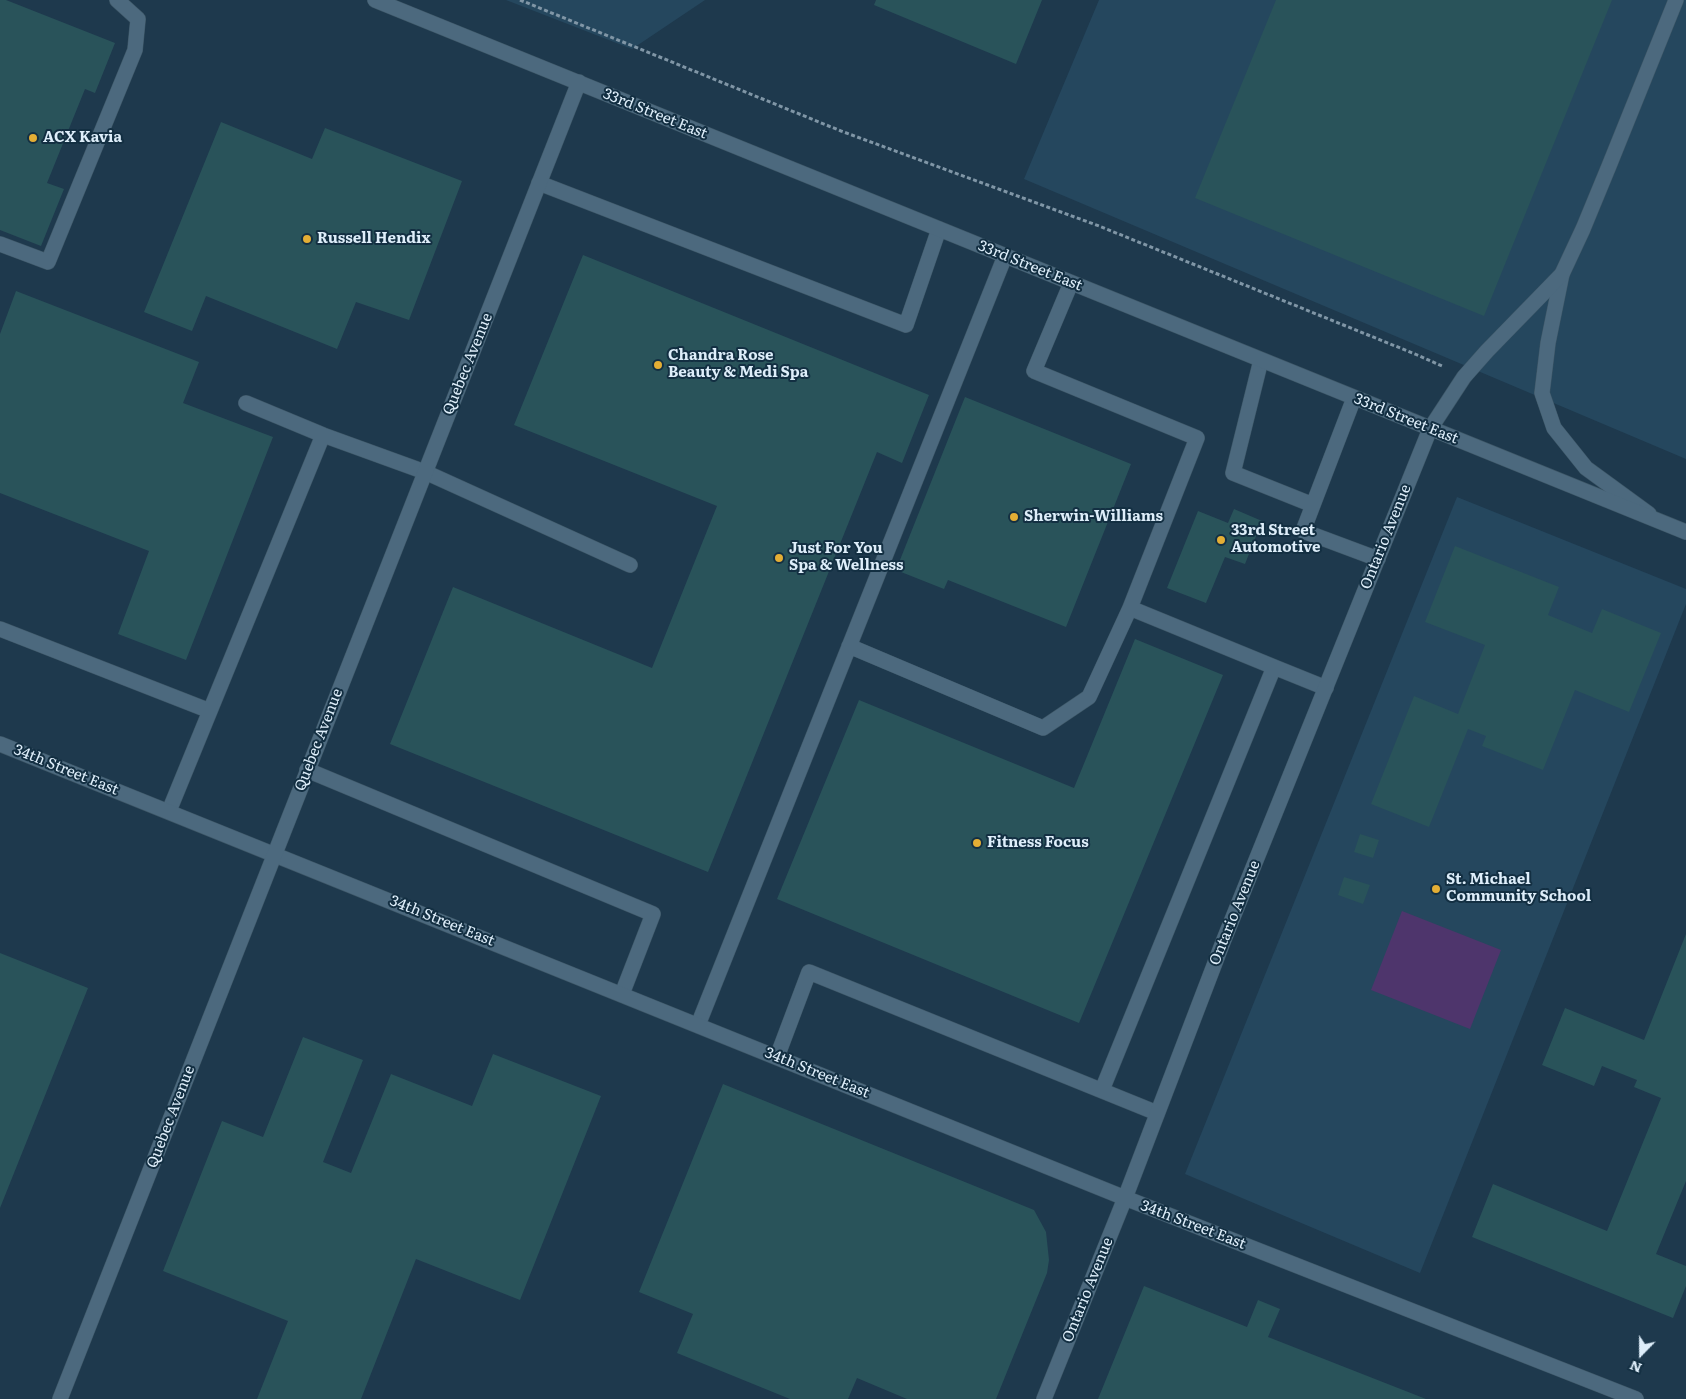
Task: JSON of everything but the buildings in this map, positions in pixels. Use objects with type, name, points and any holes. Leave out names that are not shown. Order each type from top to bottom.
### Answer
[{"type":"street","points":[[0,244],[48,262],[135,50],[138,19],[117,0]]},
{"type":"street","name":"33rd Street East","points":[[375,0],[1686,532]]},
{"type":"street","points":[[1658,521],[1586,468],[1554,428],[1542,393],[1548,343],[1562,274],[1583,230],[1676,0]]},
{"type":"street","name":"Quebec Avenue","points":[[60,1399],[578,82]]},
{"type":"street","points":[[539,183],[906,325],[939,229]]},
{"type":"street","points":[[698,1025],[1005,256]]},
{"type":"street","name":"Ontario Avenue","points":[[1044,1399],[1223,942],[1430,429],[1464,377],[1562,274]]},
{"type":"street","points":[[849,646],[1042,728],[1089,697],[1130,608],[1197,438],[1034,372],[1071,283]]},
{"type":"street","points":[[1261,360],[1233,473],[1313,505]]},
{"type":"street","points":[[1354,398],[1303,531],[1378,559]]},
{"type":"street","points":[[246,403],[323,435],[425,472],[630,565]]},
{"type":"street","points":[[169,811],[323,435]]},
{"type":"street","points":[[1130,608],[1326,688]]},
{"type":"street","points":[[0,629],[210,711]]},
{"type":"street","points":[[1102,1090],[1274,667]]},
{"type":"street","name":"34th Street East","points":[[0,744],[275,853],[1124,1198],[1636,1399]]},
{"type":"street","points":[[307,770],[653,914],[622,994]]},
{"type":"street","points":[[776,1056],[809,972],[1157,1113]]},
{"type":"path","points":[[520,0],[841,132],[1099,226],[1415,354],[1464,377]]},
{"type":"shaded area","points":[[506,0],[705,0],[632,49]]},
{"type":"shaded area","points":[[1099,0],[1686,0],[1686,459],[1024,179]]},
{"type":"shaded area","name":"St. Michael Community School","points":[[1457,497],[1686,589],[1686,604],[1420,1273],[1185,1174]]},
{"type":"shaded area","points":[[1402,911],[1501,950],[1470,1029],[1371,990]]},
{"type":"place","name":"ACX Kavia","points":[[33,138]]},
{"type":"place","name":"Russell Hendix","points":[[307,239]]},
{"type":"place","name":"Chandra Rose Beauty & Medi Spa","points":[[658,365]]},
{"type":"place","name":"Sherwin-Williams","points":[[1014,517]]},
{"type":"place","name":"33rd Street Automotive","points":[[1221,540]]},
{"type":"place","name":"Just For You Spa & Wellness","points":[[779,558]]},
{"type":"place","name":"Fitness Focus","points":[[977,843]]},
{"type":"place","name":"St. Michael Community School","points":[[1436,889]]}]
